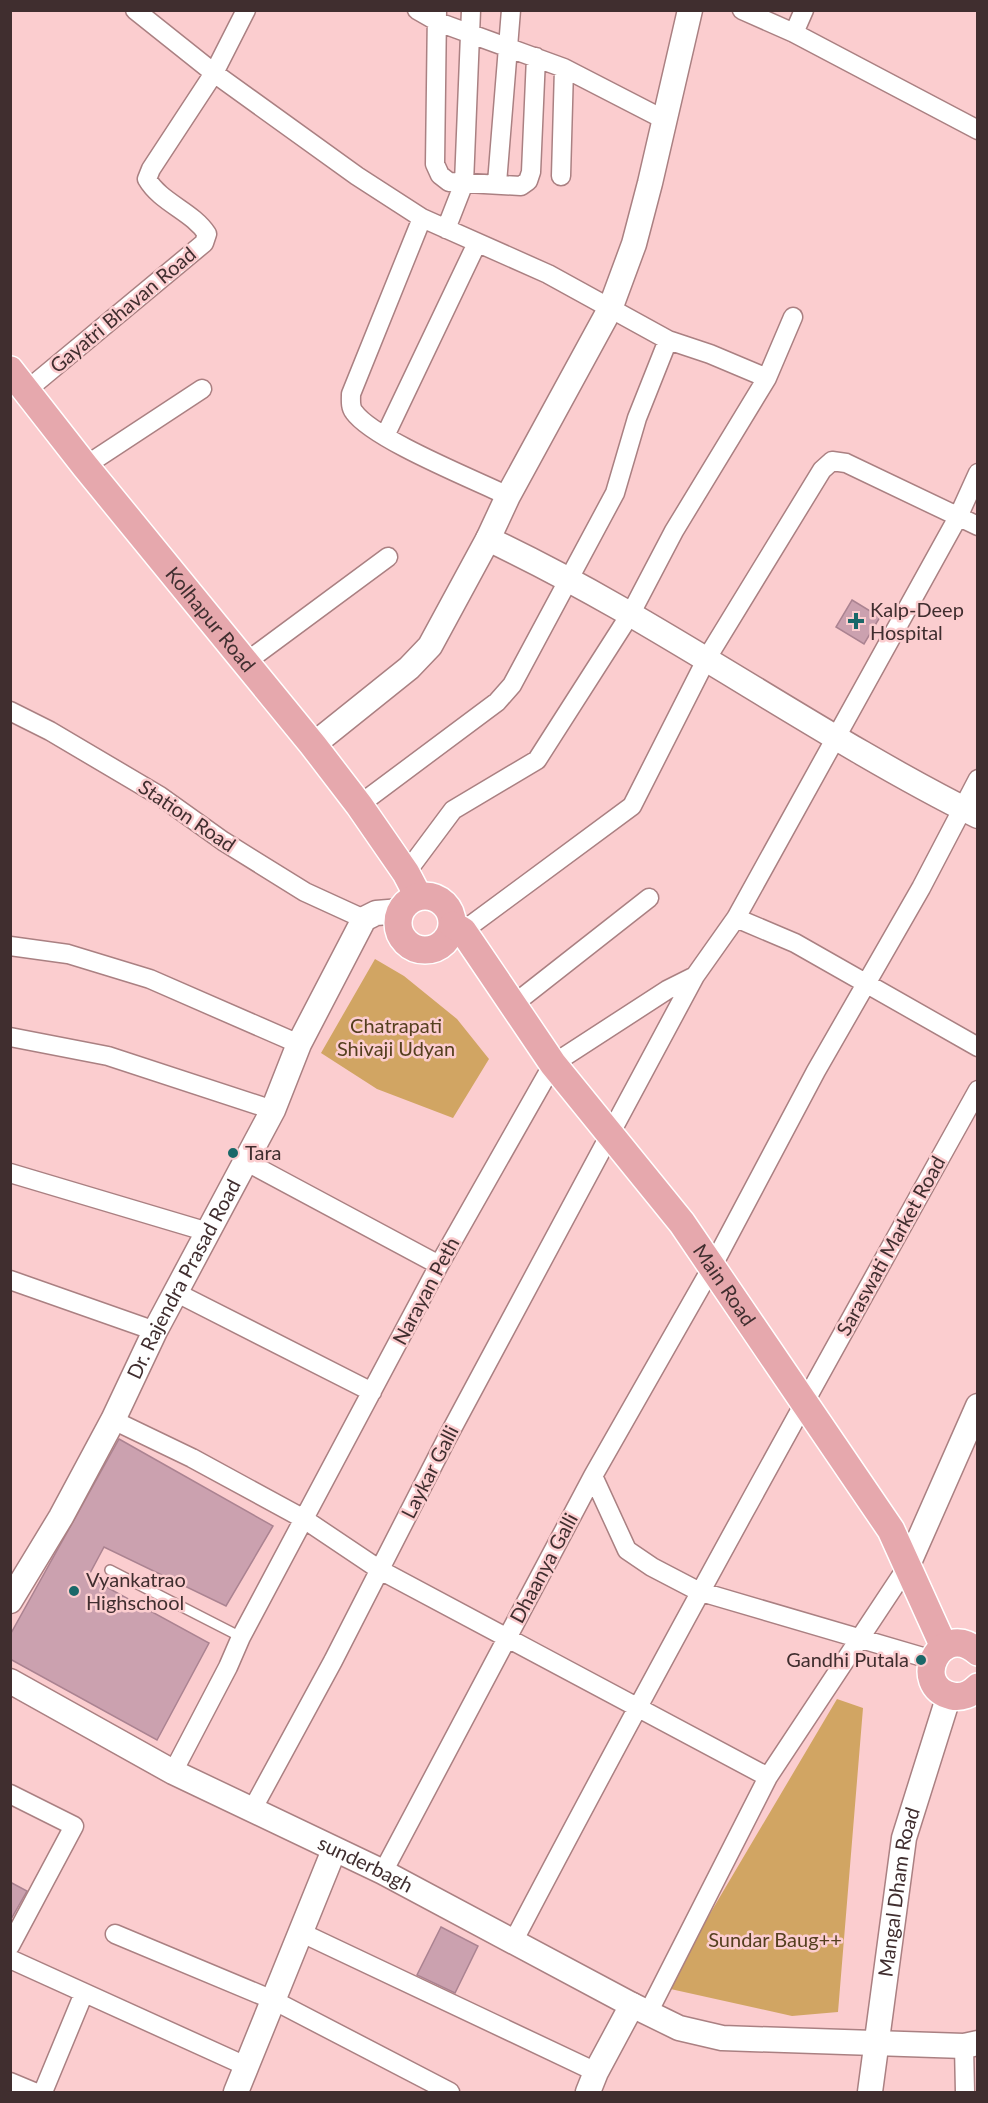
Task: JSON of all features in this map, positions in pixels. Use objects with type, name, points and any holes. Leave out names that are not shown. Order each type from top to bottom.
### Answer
[{"type":"main road","points":[[313,745],[409,668],[430,645],[488,539],[507,496],[610,309],[634,244],[690,10]]},
{"type":"main road","name":"Kolhapur Road","points":[[19,380],[85,466],[246,662],[359,805],[408,894]]},
{"type":"main road","points":[[488,539],[631,613],[835,738],[970,813]]},
{"type":"main road","points":[[364,919],[408,894],[434,897],[441,900],[450,911],[462,932],[441,945],[426,950],[411,946],[400,934],[398,919],[408,894]]},
{"type":"main road","name":"Dr. Rajendra Prasad Road","points":[[10,1601],[61,1517],[113,1420],[154,1331],[273,1110],[299,1044],[364,919]]},
{"type":"main road","name":"Main Road","points":[[462,932],[514,1004],[553,1064],[682,1223],[891,1530],[938,1653],[931,1668],[935,1685],[970,1692]]},
{"type":"main road","points":[[907,1567],[978,1407]]},
{"type":"main road","points":[[938,1653],[961,1643],[978,1652]]},
{"type":"main road","name":"sunderbagh","points":[[10,1681],[172,1772],[383,1872],[679,2028],[722,2038],[878,2045],[971,2045]]},
{"type":"main road","name":"Mangal Dham Road","points":[[870,2092],[904,1838],[970,1692]]},
{"type":"main road","points":[[237,2092],[334,1850]]},
{"type":"main road","points":[[592,2082],[640,2009]]},
{"type":"street","points":[[135,10],[214,73],[357,176],[422,218],[548,274],[668,340],[710,354],[767,378]]},
{"type":"street","points":[[214,73],[246,10]]},
{"type":"street","points":[[417,10],[438,16],[470,34],[564,68],[663,119]]},
{"type":"street","points":[[446,229],[464,183],[471,10]]},
{"type":"street","points":[[497,183],[511,10]]},
{"type":"street","points":[[742,10],[794,33],[978,130]]},
{"type":"street","points":[[794,33],[804,10]]},
{"type":"street","points":[[438,16],[435,164],[440,175],[449,182],[521,186],[528,181],[531,171],[536,57]]},
{"type":"street","points":[[561,176],[564,68]]},
{"type":"street","name":"Gayatri Bhavan Road","points":[[19,380],[204,243],[207,234],[201,225],[153,189],[147,180],[150,169],[214,73]]},
{"type":"street","points":[[422,218],[351,394],[351,410],[364,424],[385,436],[507,496]]},
{"type":"street","points":[[385,436],[477,243]]},
{"type":"street","points":[[408,894],[453,810],[537,760],[631,613],[674,531],[767,378],[794,317]]},
{"type":"street","points":[[359,805],[497,702],[512,685],[615,493],[637,418],[668,340]]},
{"type":"street","points":[[85,466],[202,389]]},
{"type":"street","points":[[462,932],[632,807],[707,658],[822,470],[832,461],[846,463],[978,526]]},
{"type":"street","name":"Laykar Galli","points":[[252,1810],[380,1570],[446,1440],[694,976],[736,918],[958,517],[978,473]]},
{"type":"street","points":[[246,662],[388,557]]},
{"type":"street","name":"Station Road","points":[[10,711],[50,731],[160,796],[223,841],[305,892],[364,919]]},
{"type":"street","name":"Dhaanya Galli","points":[[383,1872],[593,1476],[712,1267],[865,984],[970,813],[978,779]]},
{"type":"street","points":[[514,1004],[649,898]]},
{"type":"street","points":[[736,918],[795,944],[978,1047]]},
{"type":"street","points":[[10,946],[68,954],[150,980],[299,1044]]},
{"type":"street","points":[[553,1064],[667,990],[694,976]]},
{"type":"street","points":[[10,1037],[108,1056],[273,1110]]},
{"type":"street","name":"Narayan Peth","points":[[172,1772],[228,1667],[240,1637],[439,1265],[553,1064]]},
{"type":"street","name":"Saraswati Market Road","points":[[514,1940],[698,1591],[978,1090]]},
{"type":"street","points":[[245,1161],[439,1265]]},
{"type":"street","points":[[10,1173],[208,1232]]},
{"type":"street","points":[[10,1280],[154,1331]]},
{"type":"street","points":[[175,1292],[372,1392]]},
{"type":"street","points":[[113,1420],[192,1458],[304,1519],[380,1570],[768,1777]]},
{"type":"street","points":[[593,1476],[627,1550],[639,1560],[698,1591],[859,1640],[938,1653]]},
{"type":"street","points":[[640,2009],[768,1777],[907,1567]]},
{"type":"street","points":[[10,1794],[74,1826],[10,1946]]},
{"type":"street","points":[[300,1932],[592,2082]]},
{"type":"street","points":[[116,1934],[273,2000],[414,2085],[450,2092]]},
{"type":"street","points":[[10,1959],[248,2067]]},
{"type":"street","points":[[43,2092],[84,1993]]},
{"type":"street","points":[[965,2092],[971,2045]]},
{"type":"street","points":[[10,2082],[34,2092]]},
{"type":"lane","points":[[110,1570],[240,1637]]},
{"type":"green space","name":"Chatrapati Shivaji Udyan","points":[[375,959],[404,976],[457,1019],[489,1059],[453,1118],[377,1089],[321,1053]]},
{"type":"green space","name":"Sundar Baug++","points":[[837,1699],[863,1708],[838,2012],[792,2016],[666,1988]]},
{"type":"building","points":[[852,600],[880,617],[864,644],[836,627]]},
{"type":"building","name":"Vyankatrao Highschool","points":[[119,1439],[273,1526],[226,1606],[104,1547],[88,1577],[209,1643],[157,1740],[10,1659],[10,1635]]},
{"type":"building","points":[[10,1882],[27,1891],[10,1921]]},
{"type":"building","points":[[441,1927],[478,1946],[455,1993],[417,1975]]},
{"type":"place","name":"Kalp-Deep Hospital","points":[[856,621]]},
{"type":"place","name":"Tara","points":[[233,1153]]},
{"type":"place","name":"Vyankatrao Highschool","points":[[74,1591]]},
{"type":"place","name":"Gandhi Putala","points":[[921,1660]]}]
